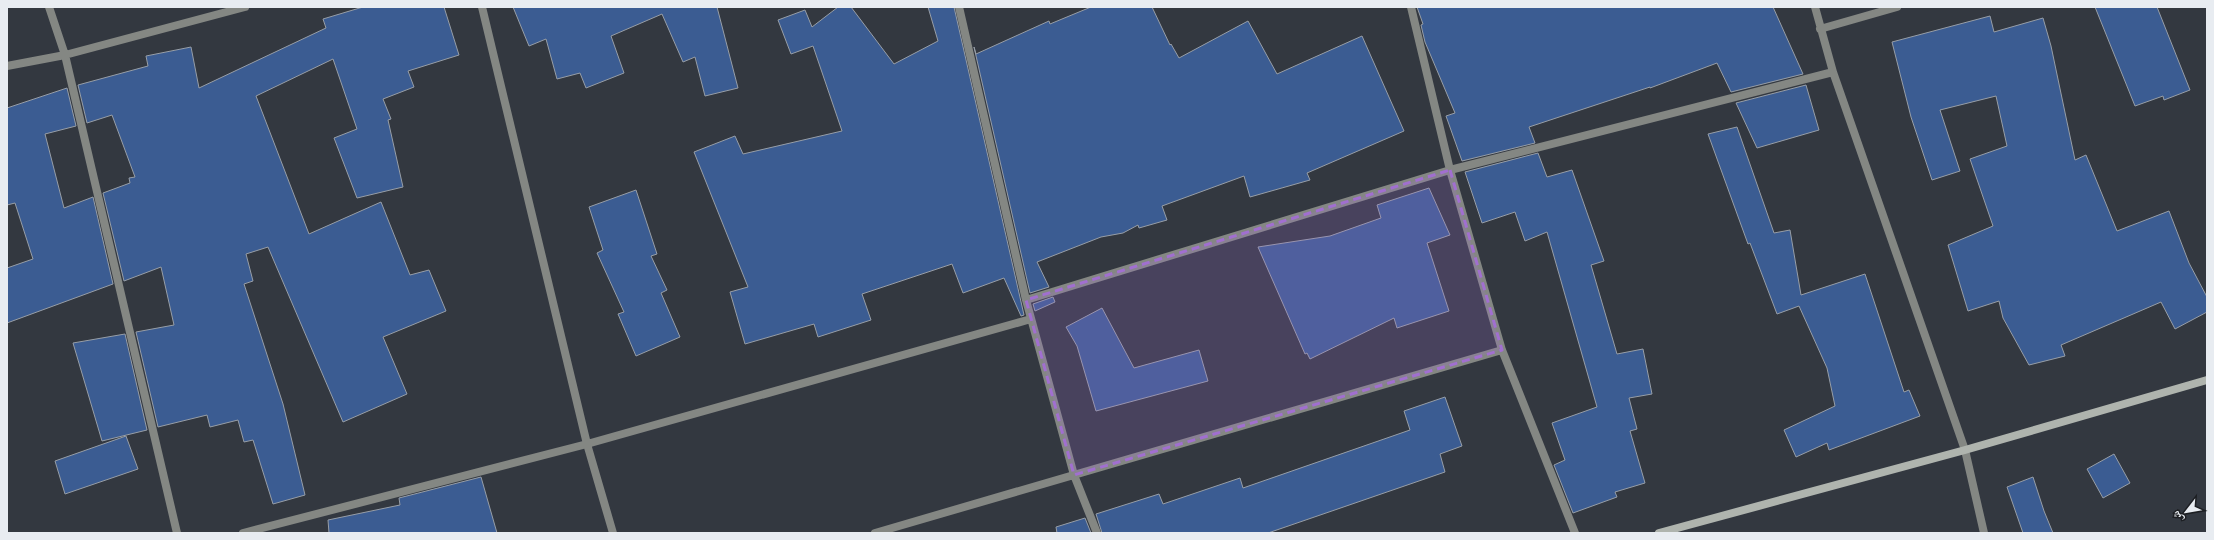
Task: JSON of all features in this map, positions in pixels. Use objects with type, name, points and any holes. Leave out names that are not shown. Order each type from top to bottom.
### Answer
[{"type":"street","points":[[49,7],[65,55],[177,533]]},
{"type":"street","points":[[7,66],[65,55],[245,7]]},
{"type":"street","points":[[482,7],[588,444],[613,533]]},
{"type":"street","points":[[959,7],[1026,300],[1074,475],[1097,533]]},
{"type":"street","points":[[1411,7],[1450,170],[1502,350],[1575,533]]},
{"type":"street","points":[[1815,7],[1833,72],[1965,450],[1984,533]]},
{"type":"street","points":[[1820,29],[1897,7]]},
{"type":"street","points":[[1026,300],[1450,170],[1833,72]]},
{"type":"street","points":[[243,533],[588,444],[1031,319]]},
{"type":"street","points":[[875,533],[1502,350]]},
{"type":"street","points":[[1659,533],[1965,450],[2207,380]]},
{"type":"highlighted area","points":[[1450,170],[1502,350],[1074,475],[1026,300]]},
{"type":"building","points":[[363,7],[444,7],[459,55],[408,71],[414,87],[383,99],[391,119],[388,120],[403,187],[357,198],[334,138],[357,129],[333,59],[256,96],[309,234],[381,202],[410,275],[429,270],[446,311],[383,337],[407,394],[343,422],[268,247],[246,254],[253,281],[244,284],[283,404],[305,495],[273,504],[253,440],[244,442],[238,420],[210,427],[207,415],[158,427],[136,332],[174,325],[161,267],[124,281],[103,193],[130,183],[129,178],[135,177],[112,115],[87,123],[78,85],[148,66],[146,56],[191,47],[199,88],[326,28],[323,19]]},
{"type":"building","points":[[513,7],[717,7],[738,88],[705,96],[695,57],[683,62],[662,14],[611,36],[624,73],[586,88],[580,73],[557,79],[546,39],[529,46]]},
{"type":"building","points":[[838,7],[851,7],[894,64],[938,41],[928,7],[954,7],[1024,315],[1021,316],[1004,278],[963,293],[952,264],[862,294],[871,320],[818,337],[814,324],[745,344],[730,292],[748,287],[694,152],[735,136],[743,154],[842,131],[813,46],[791,54],[778,20],[805,10],[812,27]]},
{"type":"building","points":[[1091,7],[1152,7],[1170,45],[1171,44],[1179,58],[1248,21],[1277,74],[1362,36],[1404,131],[1307,173],[1310,180],[1250,197],[1244,176],[1162,206],[1167,220],[1139,228],[1138,225],[1123,233],[1101,237],[1037,262],[1049,287],[1030,293],[974,47],[976,54],[1049,21],[1050,24]]},
{"type":"building","points":[[1417,7],[1773,7],[1803,74],[1731,92],[1717,63],[1650,88],[1529,127],[1535,143],[1462,161],[1446,116],[1455,113],[1425,42],[1421,25],[1423,24]]},
{"type":"building","points":[[2095,7],[2157,7],[2190,90],[2164,100],[2163,96],[2135,106]]},
{"type":"building","points":[[1990,16],[1994,32],[2043,18],[2051,46],[2075,160],[2086,155],[2117,231],[2169,211],[2189,263],[2207,297],[2207,312],[2175,329],[2161,302],[2061,345],[2065,356],[2029,365],[2003,318],[1999,301],[1968,311],[1948,245],[1993,226],[1970,159],[2007,146],[1996,96],[1940,110],[1960,171],[1932,180],[1911,117],[1892,42]]},
{"type":"building","points":[[1806,85],[1819,130],[1757,148],[1736,103]]},
{"type":"building","points":[[67,88],[76,126],[45,134],[64,208],[93,197],[113,284],[7,323],[7,268],[33,259],[15,203],[7,205],[7,108]]},
{"type":"building","points":[[1737,127],[1774,233],[1790,230],[1801,295],[1865,274],[1904,392],[1909,390],[1920,416],[1829,450],[1827,443],[1796,457],[1784,430],[1835,406],[1827,368],[1799,306],[1777,314],[1750,243],[1748,244],[1708,134]]},
{"type":"building","points":[[1538,153],[1547,177],[1572,170],[1604,261],[1591,265],[1617,354],[1643,349],[1652,394],[1629,398],[1637,429],[1630,431],[1645,483],[1615,492],[1617,497],[1573,513],[1554,465],[1565,460],[1552,423],[1597,407],[1547,232],[1525,241],[1515,212],[1482,223],[1465,172]]},
{"type":"building","points":[[1429,188],[1450,235],[1427,243],[1449,311],[1397,328],[1394,318],[1310,359],[1307,353],[1305,354],[1258,247],[1330,236],[1381,218],[1377,205]]},
{"type":"building","points":[[636,190],[657,254],[651,256],[667,290],[661,293],[680,337],[636,356],[618,314],[624,312],[597,253],[603,250],[589,207]]},
{"type":"building","points":[[1053,297],[1055,302],[1035,311],[1033,304]]},
{"type":"building","points":[[1102,308],[1134,368],[1199,350],[1208,381],[1096,411],[1077,346],[1066,327]]},
{"type":"building","points":[[125,334],[147,430],[102,441],[73,343]]},
{"type":"building","points":[[1445,397],[1462,446],[1440,454],[1445,472],[1268,533],[1102,533],[1096,514],[1159,494],[1163,504],[1240,478],[1243,488],[1410,430],[1404,411]]},
{"type":"building","points":[[126,436],[138,469],[65,494],[55,461]]},
{"type":"building","points":[[2114,454],[2130,483],[2103,498],[2087,469]]},
{"type":"building","points":[[481,477],[497,533],[329,533],[328,520],[400,505],[399,498]]},
{"type":"building","points":[[2033,477],[2053,533],[2023,533],[2007,487]]},
{"type":"building","points":[[1085,518],[1091,533],[1057,533],[1056,527]]}]
